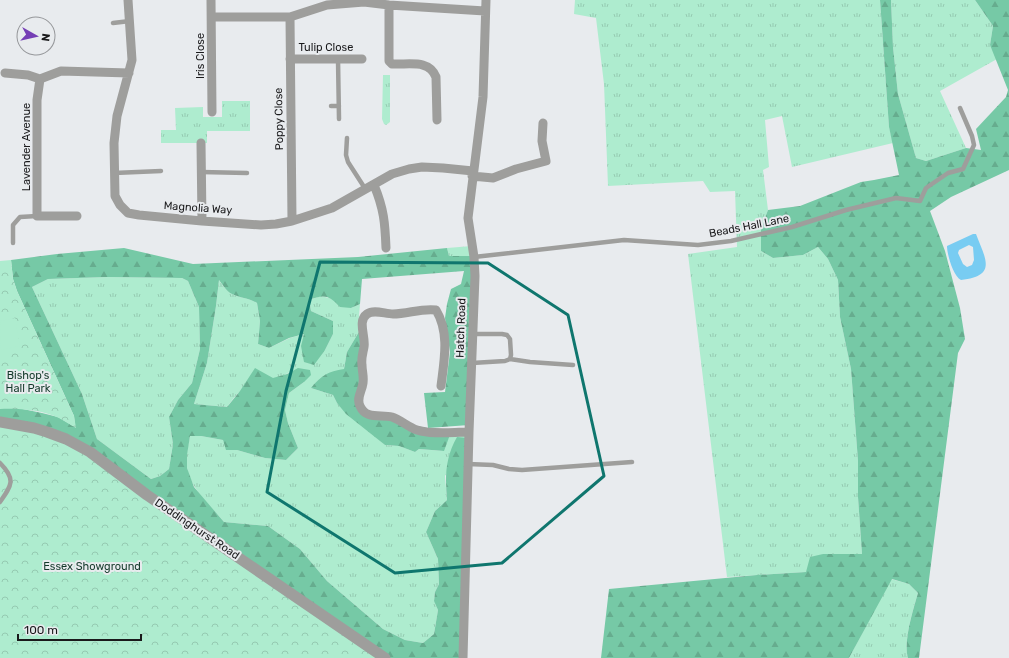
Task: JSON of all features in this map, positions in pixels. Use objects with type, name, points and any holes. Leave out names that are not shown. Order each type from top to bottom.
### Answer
[{"type":"street","name":"Magnolia Way","points":[[128,0],[132,60],[114,132],[115,196],[120,205],[128,213],[139,216],[261,225],[292,221],[332,208],[395,173],[422,167],[493,178],[516,169],[548,165],[542,142],[543,123]]},
{"type":"street","name":"Iris Close","points":[[211,0],[212,112]]},
{"type":"street","name":"Hatch Road","points":[[463,658],[468,432],[475,276],[474,257],[468,218],[483,97],[486,0]]},
{"type":"street","points":[[212,16],[290,17],[327,5],[364,1],[389,6],[485,11]]},
{"type":"street","points":[[389,6],[389,61],[392,64],[422,64],[429,66],[434,71],[436,77],[437,120]]},
{"type":"street","name":"Poppy Close","points":[[290,17],[292,221]]},
{"type":"street","name":"Tulip Close","points":[[290,59],[362,59]]},
{"type":"street","points":[[2,73],[28,74],[40,79],[61,71],[129,73]]},
{"type":"street","name":"Lavender Avenue","points":[[37,216],[37,100],[40,79]]},
{"type":"street","points":[[201,143],[202,221]]},
{"type":"street","points":[[374,185],[383,207],[386,248]]},
{"type":"street","points":[[37,216],[77,216]]},
{"type":"street","points":[[441,386],[445,337],[440,316],[436,310],[426,309],[395,314],[376,311],[368,313],[364,317],[363,325],[365,344],[362,355],[362,366],[364,374],[363,384],[359,395],[359,405],[363,411],[371,416],[393,417],[416,430],[428,433],[468,432]]},
{"type":"street","name":"Doddinghurst Road","points":[[0,422],[34,428],[47,432],[66,439],[90,452],[147,495],[385,658]]},
{"type":"lane","points":[[113,22],[130,21]]},
{"type":"lane","points":[[338,59],[339,119]]},
{"type":"lane","points":[[331,106],[339,106]]},
{"type":"lane","name":"Beads Hall Lane","points":[[474,257],[624,240],[698,245],[731,241],[792,227],[846,210],[896,198],[920,201],[926,188],[948,173],[963,168],[974,145],[972,136],[960,108]]},
{"type":"lane","points":[[347,138],[346,155],[348,162],[366,190]]},
{"type":"lane","points":[[114,173],[161,171]]},
{"type":"lane","points":[[201,172],[247,173]]},
{"type":"lane","points":[[13,243],[14,225],[20,217],[37,216]]},
{"type":"lane","points":[[473,334],[507,335],[510,339],[510,359]]},
{"type":"lane","points":[[472,363],[500,362],[510,359],[574,365]]},
{"type":"lane","points":[[468,464],[493,465],[509,469],[522,470],[632,462]]},
{"type":"lane","points":[[0,464],[10,475],[12,483],[9,490],[0,502]]},
{"type":"highlighted area","points":[[320,262],[488,263],[568,315],[604,476],[502,563],[395,573],[267,492],[286,391]]},
{"type":"green space","points":[[575,0],[880,0],[889,127],[893,143],[792,167],[782,116],[765,120],[769,167],[763,170],[768,210],[761,228],[761,251],[773,258],[803,255],[818,247],[828,259],[838,280],[840,317],[851,369],[858,461],[858,497],[862,554],[823,554],[806,572],[727,577],[688,254],[737,247],[735,191],[710,192],[703,181],[608,186],[604,84],[596,18],[574,14]]},
{"type":"green space","points":[[880,0],[891,0],[893,47],[898,94],[916,158],[926,161],[966,148],[981,150],[976,129],[1006,97],[1008,90],[990,45],[993,26],[975,0],[1009,0],[1009,170],[951,197],[930,211],[945,251],[960,308],[965,339],[958,353],[919,658],[908,658],[907,651],[909,626],[918,593],[909,584],[892,579],[849,658],[601,658],[609,589],[757,575],[806,572],[810,557],[823,554],[862,554],[858,497],[858,461],[851,369],[840,317],[838,280],[828,259],[818,247],[803,255],[773,258],[761,251],[761,228],[768,210],[800,206],[861,182],[899,175],[889,127]]},
{"type":"green space","points":[[891,0],[975,0],[993,26],[990,45],[997,59],[940,91],[966,148],[926,161],[916,158],[898,94],[893,47]]},
{"type":"green space","points":[[383,75],[390,75],[390,122],[386,125],[382,119]]},
{"type":"green space","points":[[222,101],[250,101],[250,131],[207,131],[207,143],[161,143],[161,130],[176,130],[175,108],[203,107],[203,117],[222,117]]},
{"type":"green space","points":[[472,246],[474,256],[449,256],[447,248]]},
{"type":"green space","points":[[124,248],[193,264],[358,257],[447,248],[449,256],[474,256],[469,425],[428,428],[424,393],[445,392],[450,352],[445,318],[447,304],[451,289],[461,284],[464,271],[362,279],[360,304],[351,308],[340,307],[333,300],[322,296],[309,300],[311,311],[333,321],[333,334],[325,350],[314,365],[304,362],[301,346],[304,334],[289,338],[269,348],[258,344],[260,321],[257,303],[230,293],[219,280],[207,363],[194,404],[227,407],[240,391],[255,368],[273,378],[287,374],[298,368],[310,370],[311,375],[289,393],[285,410],[288,423],[298,448],[286,460],[265,458],[237,450],[226,450],[223,440],[201,436],[190,436],[187,455],[187,468],[194,487],[224,522],[268,526],[300,549],[327,581],[383,629],[405,640],[423,643],[434,634],[438,610],[434,601],[435,592],[439,584],[438,559],[426,532],[435,511],[447,500],[447,468],[453,445],[457,437],[468,438],[463,658],[385,658],[0,422],[0,408],[18,408],[58,417],[75,427],[74,416],[17,291],[13,279],[11,260]],"holes":[[[107,277],[182,278],[188,281],[199,307],[200,349],[192,383],[178,400],[169,417],[173,444],[169,469],[160,476],[151,479],[97,439],[82,394],[32,287],[48,279]]]},
{"type":"green space","name":"Bishop's Hall Park","points":[[11,260],[13,279],[17,291],[74,416],[76,428],[53,415],[38,411],[0,409],[0,261]]},
{"type":"green space","points":[[107,277],[182,278],[188,281],[199,307],[200,349],[192,383],[178,400],[169,417],[173,444],[169,469],[160,476],[151,479],[97,439],[82,394],[32,287],[48,279]]},
{"type":"green space","points":[[219,280],[232,294],[257,303],[260,321],[258,344],[269,348],[290,338],[304,334],[325,350],[333,334],[333,321],[311,311],[309,300],[321,296],[333,299],[351,308],[360,304],[359,316],[364,318],[363,325],[347,352],[344,369],[311,388],[333,395],[337,403],[385,445],[399,446],[415,452],[419,449],[443,451],[451,432],[469,432],[445,476],[447,500],[435,511],[426,532],[438,559],[439,584],[435,592],[434,600],[438,610],[434,634],[423,643],[405,640],[383,629],[327,581],[300,549],[268,526],[224,522],[197,491],[189,476],[186,464],[190,436],[201,436],[223,440],[227,450],[237,450],[265,458],[286,460],[298,448],[288,423],[285,410],[289,393],[304,382],[292,371],[280,377],[254,385],[241,391],[235,396],[227,407],[194,404],[207,363]]},
{"type":"green space","points":[[15,318],[20,346],[1,350],[0,321]]},
{"type":"green space","points":[[363,325],[363,411],[404,424],[451,432],[444,451],[419,449],[415,452],[399,446],[385,445],[346,414],[337,403],[333,395],[311,388],[325,375],[344,369],[347,352]]},
{"type":"green space","name":"Essex Showground","points":[[0,422],[66,439],[385,658],[0,658]]},
{"type":"green space","points":[[891,579],[909,584],[918,593],[908,634],[908,658],[849,658]]},
{"type":"water","points":[[976,234],[985,258],[986,264],[984,270],[973,278],[961,280],[953,270],[949,259],[947,246]],"holes":[[[969,245],[973,247],[974,260],[972,265],[967,267],[963,264],[958,253],[959,250]]]}]
